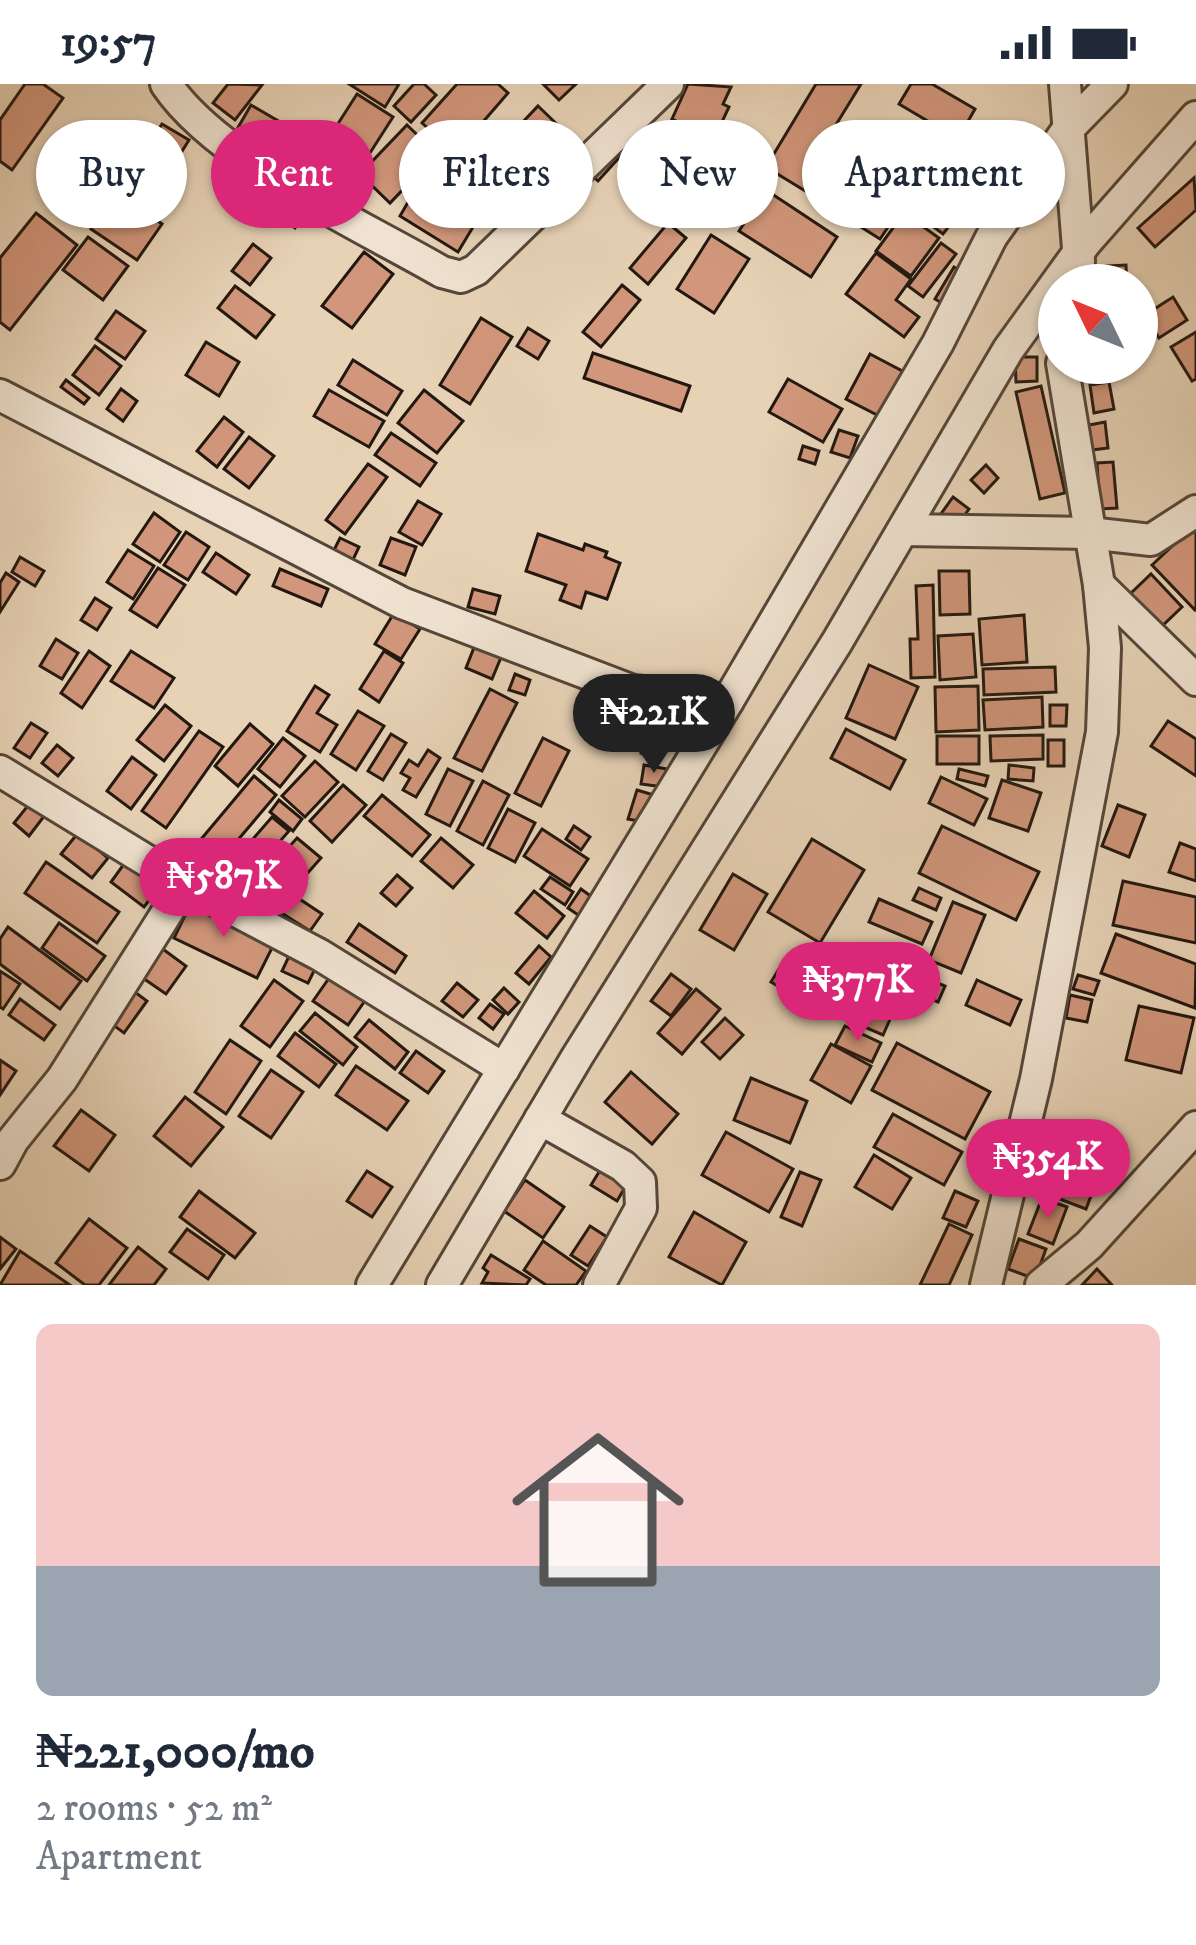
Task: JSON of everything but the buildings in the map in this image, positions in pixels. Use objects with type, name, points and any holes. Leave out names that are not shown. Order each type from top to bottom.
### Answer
[{"type":"street","points":[[166,84],[217,141],[442,272],[460,278],[476,269],[668,84]]},
{"type":"street","points":[[1065,84],[1078,264]]},
{"type":"street","points":[[372,1285],[728,701],[938,343],[992,236],[1068,129],[1112,84]]},
{"type":"street","points":[[442,1285],[1008,350],[1080,254],[1196,117]]},
{"type":"street","points":[[986,1285],[1036,1079],[1102,732],[1105,649],[1100,585],[1065,384]]},
{"type":"street","points":[[0,395],[322,563],[440,619],[633,691],[728,701]]},
{"type":"street","points":[[903,530],[1089,533],[1151,540],[1196,511]]},
{"type":"street","points":[[1100,585],[1196,680]]},
{"type":"street","points":[[0,770],[185,884],[320,955],[504,1069]]},
{"type":"street","points":[[0,1164],[62,1079],[185,884]]},
{"type":"street","points":[[540,1120],[623,1166],[640,1183],[641,1208],[599,1285]]},
{"type":"street","points":[[1041,1285],[1089,1245],[1196,1127]]}]
